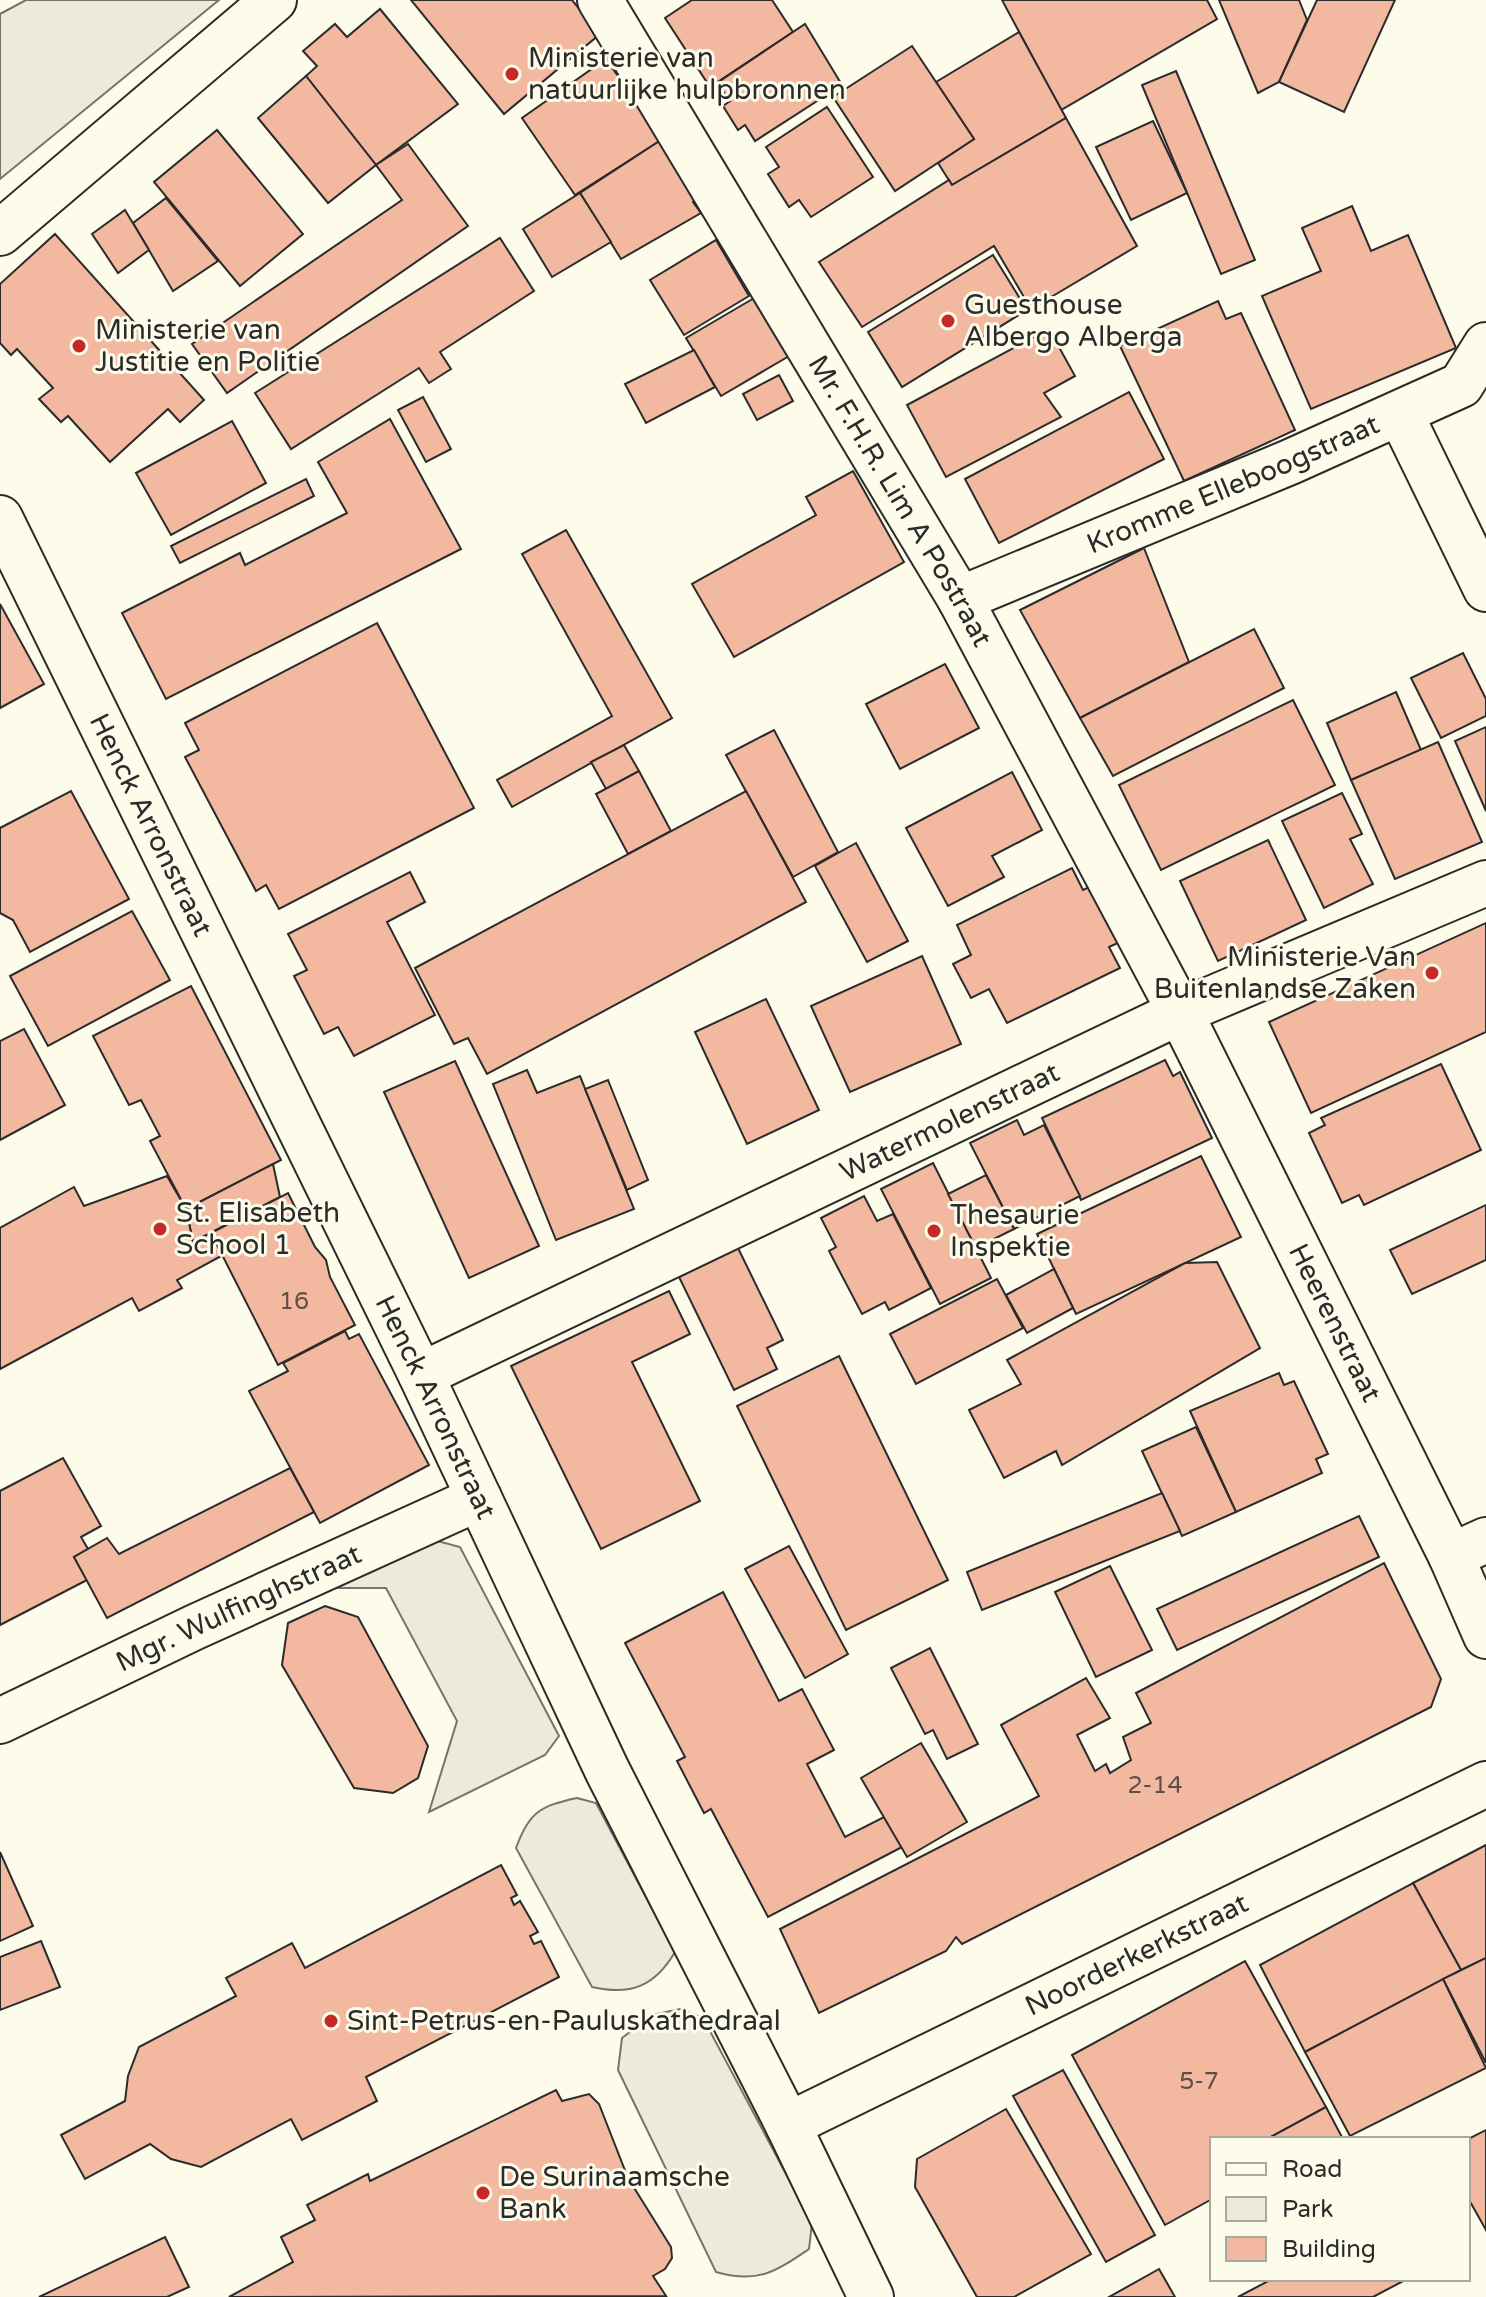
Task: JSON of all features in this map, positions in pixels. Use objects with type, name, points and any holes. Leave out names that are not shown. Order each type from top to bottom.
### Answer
[{"type":"street","points":[[0,233],[274,0]]},
{"type":"street","name":"Mr. F.H.R. Lim A Postraat","points":[[600,0],[960,599],[1180,1012]]},
{"type":"street","name":"Kromme Elleboogstraat","points":[[960,599],[1461,385],[1486,345]]},
{"type":"street","points":[[1400,413],[1486,589]]},
{"type":"street","name":"Henck Arronstraat","points":[[0,518],[421,1375],[607,1770],[788,2125],[871,2297]]},
{"type":"street","name":"Watermolenstraat","points":[[421,1375],[1180,1012],[1486,883]]},
{"type":"street","name":"Heerenstraat","points":[[1180,1012],[1469,1548],[1486,1636]]},
{"type":"street","name":"Mgr. Wulfinghstraat","points":[[0,1721],[195,1627],[479,1498]]},
{"type":"street","name":"Noorderkerkstraat","points":[[788,2125],[1486,1784]]},
{"type":"green space","points":[[26,0],[219,0],[0,179],[0,14]]},
{"type":"green space","points":[[430,1539],[460,1547],[559,1736],[545,1755],[429,1812],[457,1721],[386,1588],[334,1588]]},
{"type":"green space","points":[[577,1798],[596,1803],[675,1952],[659,1973],[641,1986],[619,1990],[592,1987],[516,1848],[526,1826],[538,1812]]},
{"type":"green space","points":[[680,2009],[703,2018],[812,2223],[809,2249],[766,2274],[743,2277],[716,2272],[618,2070],[622,2038],[652,2015]]},
{"type":"building","name":"Ministerie van natuurlijke hulpbronnen","points":[[411,0],[572,0],[600,34],[504,114]]},
{"type":"building","points":[[692,0],[772,0],[793,32],[710,87],[665,18]]},
{"type":"building","points":[[1002,0],[1207,0],[1217,19],[1061,110]]},
{"type":"building","points":[[1219,0],[1299,0],[1307,20],[1279,82],[1258,93]]},
{"type":"building","points":[[1317,0],[1395,0],[1344,112],[1279,82]]},
{"type":"building","points":[[380,9],[458,104],[376,165],[306,76],[317,66],[303,51],[335,24],[347,37]]},
{"type":"building","points":[[805,24],[842,85],[755,141],[745,125],[738,130],[723,106],[730,101],[717,83]]},
{"type":"building","points":[[1019,32],[1066,118],[952,185],[938,163],[974,139],[936,82]]},
{"type":"building","points":[[912,46],[974,139],[895,191],[833,97]]},
{"type":"building","points":[[606,59],[618,76],[631,67],[661,140],[575,195],[522,118]]},
{"type":"building","points":[[1176,71],[1255,260],[1221,274],[1142,85]]},
{"type":"building","points":[[306,76],[376,165],[328,203],[258,118]]},
{"type":"building","points":[[827,107],[873,177],[811,217],[799,200],[789,207],[768,174],[779,167],[766,147]]},
{"type":"building","points":[[1066,118],[1137,246],[1031,309],[994,246],[862,327],[819,262],[949,180],[952,185]]},
{"type":"building","points":[[1153,121],[1187,193],[1131,220],[1096,147]]},
{"type":"building","points":[[217,130],[303,234],[240,286],[154,182]]},
{"type":"building","points":[[661,140],[706,195],[693,202],[701,213],[621,259],[580,193]]},
{"type":"building","points":[[408,144],[468,226],[227,393],[192,344],[402,200],[376,165]]},
{"type":"building","points":[[580,193],[611,242],[552,277],[523,229]]},
{"type":"building","points":[[166,198],[218,261],[173,291],[133,223]]},
{"type":"building","points":[[1352,206],[1371,251],[1408,235],[1456,348],[1311,409],[1262,296],[1321,271],[1302,228]]},
{"type":"building","points":[[125,210],[149,250],[118,273],[92,234]]},
{"type":"building","name":"Ministerie van Justitie en Politie","points":[[55,234],[204,400],[180,422],[168,409],[110,462],[68,416],[61,422],[39,399],[53,388],[17,349],[11,355],[0,343],[0,284]]},
{"type":"building","points":[[500,238],[534,291],[440,352],[451,369],[429,383],[419,368],[291,449],[255,393]]},
{"type":"building","points":[[716,240],[749,296],[684,335],[650,280]]},
{"type":"building","name":"Guesthouse Albergo Alberga","points":[[993,255],[1027,310],[902,387],[868,332]]},
{"type":"building","points":[[761,294],[796,352],[721,396],[686,338]]},
{"type":"building","points":[[1218,301],[1226,319],[1241,313],[1295,430],[1184,481],[1120,346]]},
{"type":"building","points":[[1049,329],[1075,376],[1044,393],[1061,417],[946,477],[907,405]]},
{"type":"building","points":[[694,350],[715,387],[646,423],[625,384]]},
{"type":"building","points":[[779,375],[793,401],[757,420],[743,394]]},
{"type":"building","points":[[1129,392],[1164,459],[999,543],[965,479]]},
{"type":"building","points":[[423,397],[451,449],[426,462],[398,410]]},
{"type":"building","points":[[390,419],[461,549],[166,699],[122,613],[240,553],[245,565],[347,513],[318,462]]},
{"type":"building","points":[[232,421],[266,483],[171,535],[136,473]]},
{"type":"building","points":[[853,471],[904,562],[734,657],[692,584],[816,515],[806,497]]},
{"type":"building","points":[[306,479],[314,496],[180,563],[171,546]]},
{"type":"building","points":[[566,530],[672,718],[512,807],[497,780],[612,716],[522,554]]},
{"type":"building","points":[[1144,548],[1189,662],[1080,718],[1020,610]]},
{"type":"building","points":[[0,604],[44,684],[0,708]]},
{"type":"building","points":[[377,623],[474,808],[279,909],[266,885],[256,891],[185,757],[199,750],[185,723]]},
{"type":"building","points":[[1254,629],[1284,688],[1113,776],[1080,718]]},
{"type":"building","points":[[1463,653],[1486,699],[1486,716],[1441,738],[1411,678]]},
{"type":"building","points":[[945,664],[979,728],[900,769],[866,704]]},
{"type":"building","points":[[1396,692],[1421,750],[1351,780],[1327,723]]},
{"type":"building","points":[[1293,700],[1335,785],[1161,870],[1119,785]]},
{"type":"building","points":[[1486,727],[1486,811],[1455,741]]},
{"type":"building","points":[[774,730],[838,852],[793,877],[726,755]]},
{"type":"building","points":[[1438,742],[1482,842],[1395,879],[1351,780]]},
{"type":"building","points":[[624,745],[639,771],[606,789],[591,762]]},
{"type":"building","points":[[639,771],[671,831],[628,854],[596,794]]},
{"type":"building","points":[[1012,772],[1042,830],[992,856],[1004,877],[948,906],[906,828]]},
{"type":"building","points":[[71,791],[129,899],[30,952],[13,920],[0,913],[0,828]]},
{"type":"building","points":[[746,791],[806,902],[487,1074],[468,1038],[454,1044],[415,968]]},
{"type":"building","points":[[1342,793],[1362,834],[1350,839],[1373,884],[1324,908],[1282,821]]},
{"type":"building","points":[[1268,840],[1306,920],[1218,961],[1180,881]]},
{"type":"building","points":[[856,843],[908,941],[867,962],[815,866]]},
{"type":"building","points":[[1072,868],[1083,890],[1094,885],[1122,941],[1109,947],[1120,968],[1007,1023],[989,989],[971,998],[953,964],[971,955],[957,925]]},
{"type":"building","points":[[410,872],[425,902],[387,922],[435,1015],[354,1056],[338,1027],[324,1034],[294,976],[307,970],[288,934]]},
{"type":"building","points":[[132,911],[170,980],[48,1046],[10,976]]},
{"type":"building","name":"Ministerie Van Buitenlandse Zaken","points":[[1486,923],[1486,1032],[1311,1113],[1269,1022]]},
{"type":"building","points":[[922,956],[961,1044],[850,1092],[811,1006]]},
{"type":"building","points":[[191,986],[281,1160],[186,1209],[150,1141],[160,1136],[141,1100],[129,1105],[93,1036]]},
{"type":"building","points":[[766,999],[819,1110],[747,1144],[695,1032]]},
{"type":"building","points":[[24,1029],[65,1105],[0,1140],[0,1041]]},
{"type":"building","points":[[1165,1060],[1173,1076],[1180,1072],[1212,1138],[1081,1200],[1042,1118]]},
{"type":"building","points":[[455,1061],[539,1246],[469,1278],[384,1092]]},
{"type":"building","points":[[1441,1064],[1481,1150],[1364,1205],[1359,1195],[1342,1203],[1309,1133],[1325,1125],[1321,1118]]},
{"type":"building","points":[[527,1070],[537,1093],[580,1076],[634,1209],[556,1240],[493,1084]]},
{"type":"building","points":[[608,1080],[648,1180],[627,1190],[585,1089]]},
{"type":"building","points":[[1017,1120],[1024,1135],[1044,1125],[1080,1196],[1014,1229],[970,1143]]},
{"type":"building","points":[[1201,1156],[1241,1237],[1076,1314],[1037,1234]]},
{"type":"building","name":"Thesaurie Inspektie","points":[[933,1163],[991,1278],[940,1304],[881,1189]]},
{"type":"building","points":[[273,1164],[280,1197],[193,1242],[186,1209]]},
{"type":"building","points":[[986,1175],[1014,1229],[976,1248],[948,1194]]},
{"type":"building","points":[[167,1176],[186,1209],[193,1242],[211,1233],[223,1255],[177,1280],[182,1288],[139,1311],[132,1298],[0,1369],[0,1228],[74,1187],[84,1206]]},
{"type":"building","points":[[288,1193],[315,1247],[326,1260],[330,1277],[355,1325],[278,1365],[211,1233]]},
{"type":"building","points":[[864,1196],[877,1221],[893,1214],[931,1288],[889,1310],[885,1302],[862,1314],[829,1251],[836,1247],[821,1218]]},
{"type":"building","points":[[1486,1205],[1486,1260],[1412,1294],[1390,1250]]},
{"type":"building","points":[[738,1248],[783,1340],[767,1348],[777,1369],[734,1390],[679,1277]]},
{"type":"building","points":[[1217,1262],[1260,1348],[1062,1465],[1056,1451],[1004,1478],[969,1410],[1021,1384],[1007,1360],[1185,1263]]},
{"type":"building","points":[[1054,1269],[1073,1308],[1027,1333],[1006,1295]]},
{"type":"building","points":[[997,1279],[1023,1328],[916,1384],[890,1334]]},
{"type":"building","points":[[669,1291],[690,1334],[632,1362],[700,1501],[601,1549],[511,1366]]},
{"type":"building","points":[[345,1331],[349,1339],[359,1334],[429,1465],[320,1523],[249,1391],[288,1371],[283,1363]]},
{"type":"building","points":[[839,1356],[948,1580],[846,1630],[737,1406]]},
{"type":"building","points":[[1279,1373],[1284,1385],[1294,1381],[1328,1454],[1316,1459],[1322,1473],[1236,1512],[1190,1411]]},
{"type":"building","points":[[1196,1427],[1236,1512],[1182,1536],[1142,1451]]},
{"type":"building","points":[[63,1458],[101,1526],[81,1537],[88,1549],[74,1557],[87,1580],[0,1625],[0,1491]]},
{"type":"building","points":[[290,1468],[314,1512],[107,1618],[74,1557],[107,1538],[119,1554]]},
{"type":"building","points":[[1162,1493],[1180,1531],[982,1610],[967,1572]]},
{"type":"building","points":[[1359,1516],[1379,1557],[1177,1650],[1157,1609]]},
{"type":"building","points":[[789,1546],[848,1654],[805,1678],[745,1569]]},
{"type":"building","points":[[1384,1563],[1441,1679],[1431,1707],[962,1944],[956,1937],[946,1951],[819,2013],[780,1929],[1039,1796],[1001,1725],[1086,1678],[1110,1718],[1077,1735],[1095,1771],[1106,1764],[1110,1773],[1131,1760],[1123,1737],[1151,1723],[1136,1693]]},
{"type":"building","points":[[1110,1566],[1152,1650],[1096,1677],[1055,1592]]},
{"type":"building","points":[[723,1592],[779,1701],[802,1689],[834,1750],[807,1764],[845,1837],[884,1817],[902,1847],[768,1917],[711,1809],[704,1813],[677,1761],[685,1757],[625,1643]]},
{"type":"building","points":[[325,1606],[358,1617],[428,1746],[418,1778],[393,1793],[354,1788],[282,1665],[288,1623]]},
{"type":"building","points":[[930,1648],[978,1744],[947,1759],[933,1730],[925,1734],[891,1668]]},
{"type":"building","points":[[921,1743],[967,1822],[907,1857],[861,1778]]},
{"type":"building","points":[[1486,1845],[1486,1958],[1461,1970],[1413,1883]]},
{"type":"building","points":[[0,1852],[33,1926],[0,1941]]},
{"type":"building","name":"Sint-Petrus-en-Pauluskathedraal","points":[[501,1865],[517,1895],[511,1898],[514,1905],[520,1901],[538,1932],[530,1936],[534,1944],[541,1941],[559,1977],[366,2077],[377,2101],[302,2140],[291,2119],[201,2167],[171,2159],[150,2144],[85,2179],[61,2135],[125,2101],[128,2076],[139,2047],[236,1996],[226,1978],[292,1943],[305,1968]]},
{"type":"building","points":[[1413,1883],[1461,1970],[1305,2052],[1260,1965]]},
{"type":"building","points":[[41,1941],[60,1987],[0,2010],[0,1957]]},
{"type":"building","points":[[1486,1958],[1486,2063],[1443,1979]]},
{"type":"building","points":[[1245,1961],[1326,2107],[1271,2137],[1210,2137],[1210,2200],[1165,2225],[1072,2055]]},
{"type":"building","points":[[1443,1979],[1486,2068],[1350,2136],[1305,2052]]},
{"type":"building","points":[[1063,2070],[1155,2235],[1106,2262],[1013,2096]]},
{"type":"building","name":"De Surinaamsche Bank","points":[[556,2090],[562,2101],[589,2094],[599,2104],[628,2178],[671,2247],[672,2258],[665,2269],[653,2276],[666,2296],[229,2297],[293,2262],[281,2237],[315,2220],[307,2205],[368,2174],[370,2181]]},
{"type":"building","points":[[1326,2107],[1342,2137],[1271,2137]]},
{"type":"building","points":[[1006,2109],[1091,2254],[1014,2297],[977,2297],[915,2187],[917,2159]]},
{"type":"building","points":[[1486,2130],[1486,2230],[1470,2202],[1470,2138]]},
{"type":"building","points":[[165,2237],[189,2287],[167,2297],[39,2297]]},
{"type":"building","points":[[1159,2269],[1175,2297],[1109,2297]]},
{"type":"building","points":[[1268,2281],[1403,2281],[1373,2297],[1238,2297]]},
{"type":"place","name":"Ministerie van natuurlijke hulpbronnen","points":[[512,74]]},
{"type":"place","name":"Guesthouse Albergo Alberga","points":[[948,321]]},
{"type":"place","name":"Ministerie van Justitie en Politie","points":[[79,346]]},
{"type":"place","name":"Ministerie Van Buitenlandse Zaken","points":[[1432,973]]},
{"type":"place","name":"St. Elisabeth School 1","points":[[160,1229]]},
{"type":"place","name":"Thesaurie Inspektie","points":[[934,1231]]},
{"type":"place","name":"Sint-Petrus-en-Pauluskathedraal","points":[[331,2021]]},
{"type":"place","name":"De Surinaamsche Bank","points":[[483,2193]]}]
